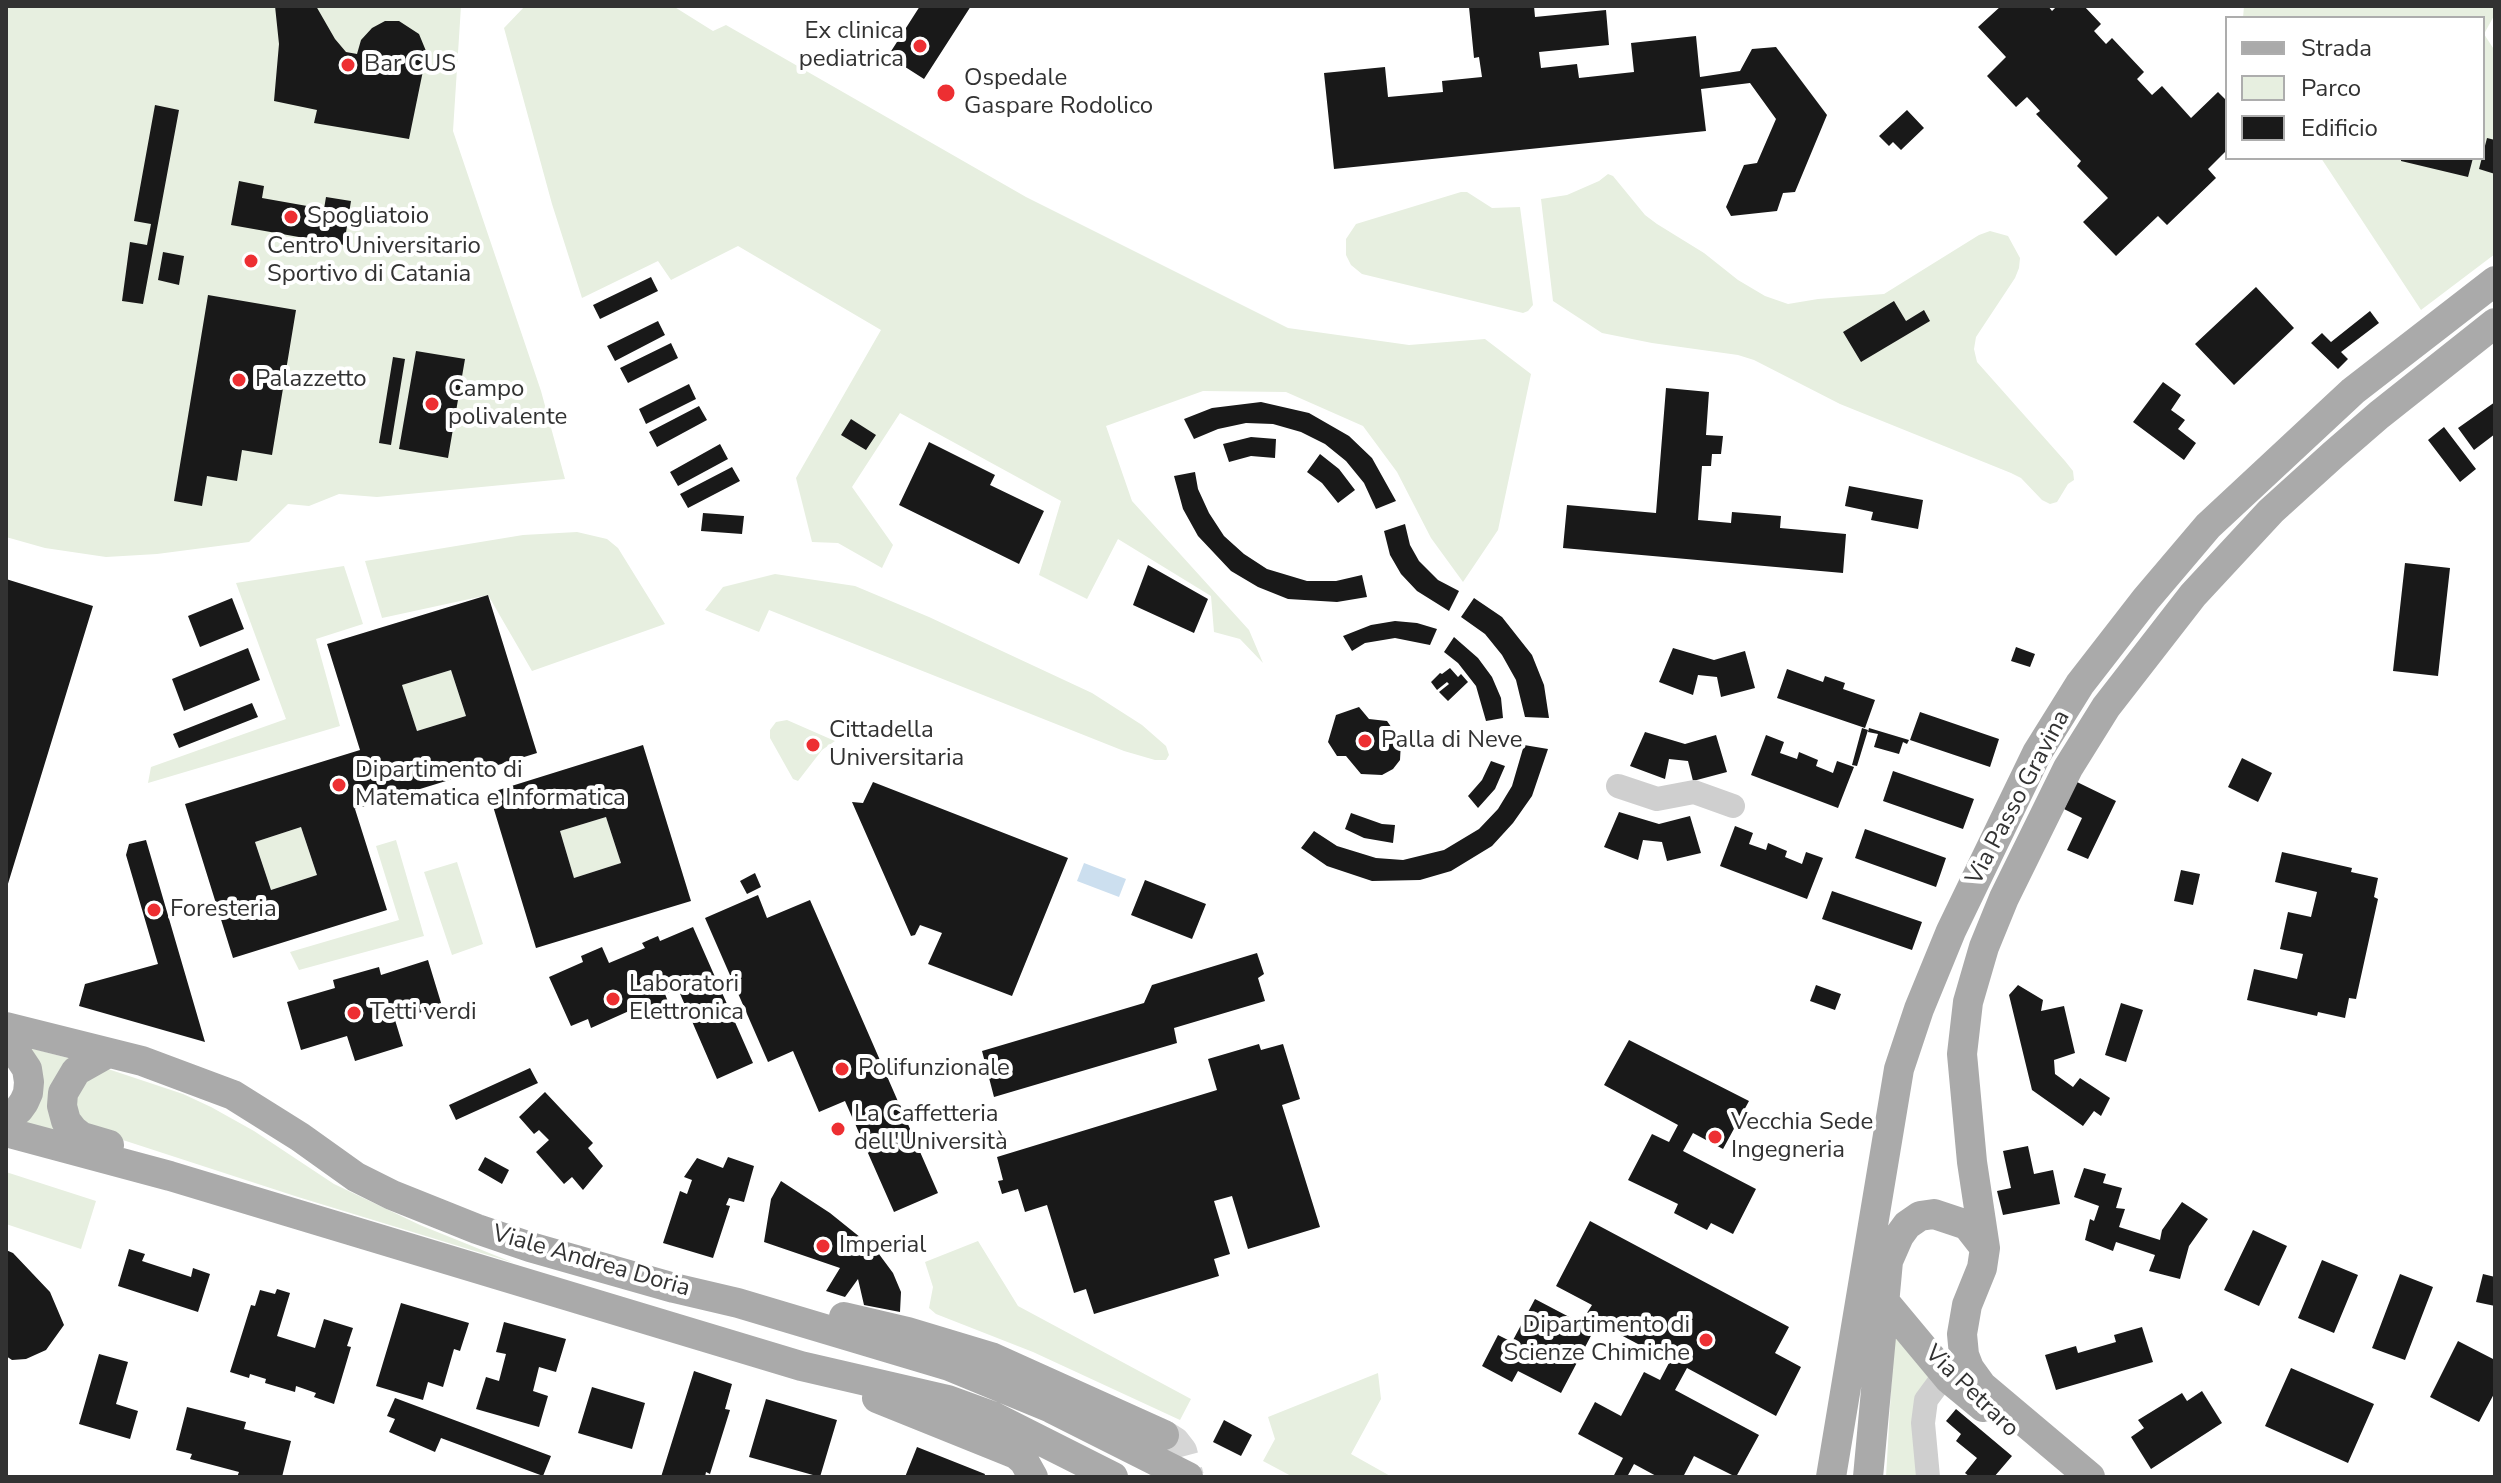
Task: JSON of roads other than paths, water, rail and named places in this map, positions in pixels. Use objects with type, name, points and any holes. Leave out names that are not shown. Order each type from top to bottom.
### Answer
[{"type":"main road","name":"Via Passo Gravina","points":[[1831,1477],[1899,1069],[1922,1001],[1951,931],[2037,753],[2080,684],[2208,526],[2353,391],[2495,281]]},
{"type":"main road","name":"Via Passo Gravina","points":[[1985,1248],[1972,1162],[1962,1054],[1968,1002],[1984,947],[2004,898],[2068,768],[2106,707],[2216,569],[2379,415],[2495,323]]},
{"type":"main road","name":"Viale Andrea Doria","points":[[6,1027],[142,1061],[233,1095],[356,1177],[477,1229],[530,1247],[738,1303],[949,1366],[1007,1388],[1188,1477]]},
{"type":"main road","points":[[6,1048],[19,1057],[27,1069],[29,1082],[28,1093],[19,1109],[6,1119]]},
{"type":"main road","points":[[108,1053],[88,1062],[68,1082],[63,1093],[66,1121],[82,1137],[118,1148],[170,1176]]},
{"type":"main road","name":"Viale Andrea Doria","points":[[6,1132],[170,1176],[801,1366],[948,1400],[992,1416],[1113,1477]]},
{"type":"main road","points":[[1881,1184],[1884,1301]]},
{"type":"main road","points":[[1868,1477],[1888,1261],[1899,1236],[1907,1225],[1920,1216],[1934,1214],[1967,1225],[1985,1248],[1982,1268],[1967,1305],[1962,1334],[1964,1355],[1959,1373]]},
{"type":"main road","name":"Via Petraro","points":[[1884,1301],[2064,1477]]},
{"type":"main road","points":[[738,1303],[809,1309],[908,1332],[991,1357],[1164,1435]]},
{"type":"main road","points":[[801,1366],[1016,1454],[1033,1477]]},
{"type":"main road","name":"Via Petraro","points":[[1959,1373],[1982,1386],[2090,1477]]},
{"type":"street","points":[[1618,786],[1657,799],[1694,792],[1733,806]]},
{"type":"street","points":[[1928,1477],[1923,1423],[1926,1400],[1940,1381],[1959,1373]]},
{"type":"water","points":[[1084,863],[1126,879],[1119,897],[1077,881]]},
{"type":"tunnel","points":[[1164,1435],[1182,1451],[1189,1477]]},
{"type":"place","name":"Ex clinica pediatrica","points":[[920,46]]},
{"type":"place","name":"Bar CUS","points":[[348,65]]},
{"type":"place","name":"Ospedale Gaspare Rodolico","points":[[946,93]]},
{"type":"place","name":"Spogliatoio","points":[[291,217]]},
{"type":"place","name":"Centro Universitario Sportivo di Catania","points":[[251,261]]},
{"type":"place","name":"Palazzetto","points":[[239,380]]},
{"type":"place","name":"Campo polivalente","points":[[432,404]]},
{"type":"place","name":"Palla di Neve","points":[[1365,741]]},
{"type":"place","name":"Cittadella Universitaria","points":[[813,745]]},
{"type":"place","name":"Dipartimento di Matematica e Informatica","points":[[339,785]]},
{"type":"place","name":"Foresteria","points":[[154,910]]},
{"type":"place","name":"Laboratori Elettronica","points":[[613,999]]},
{"type":"place","name":"Tetti verdi","points":[[354,1013]]},
{"type":"place","name":"Polifunzionale","points":[[842,1069]]},
{"type":"place","name":"La Caffetteria dell'Università","points":[[838,1129]]},
{"type":"place","name":"Vecchia Sede Ingegneria","points":[[1715,1137]]},
{"type":"place","name":"Imperial","points":[[823,1246]]},
{"type":"place","name":"Dipartimento di Scienze Chimiche","points":[[1706,1340]]}]
